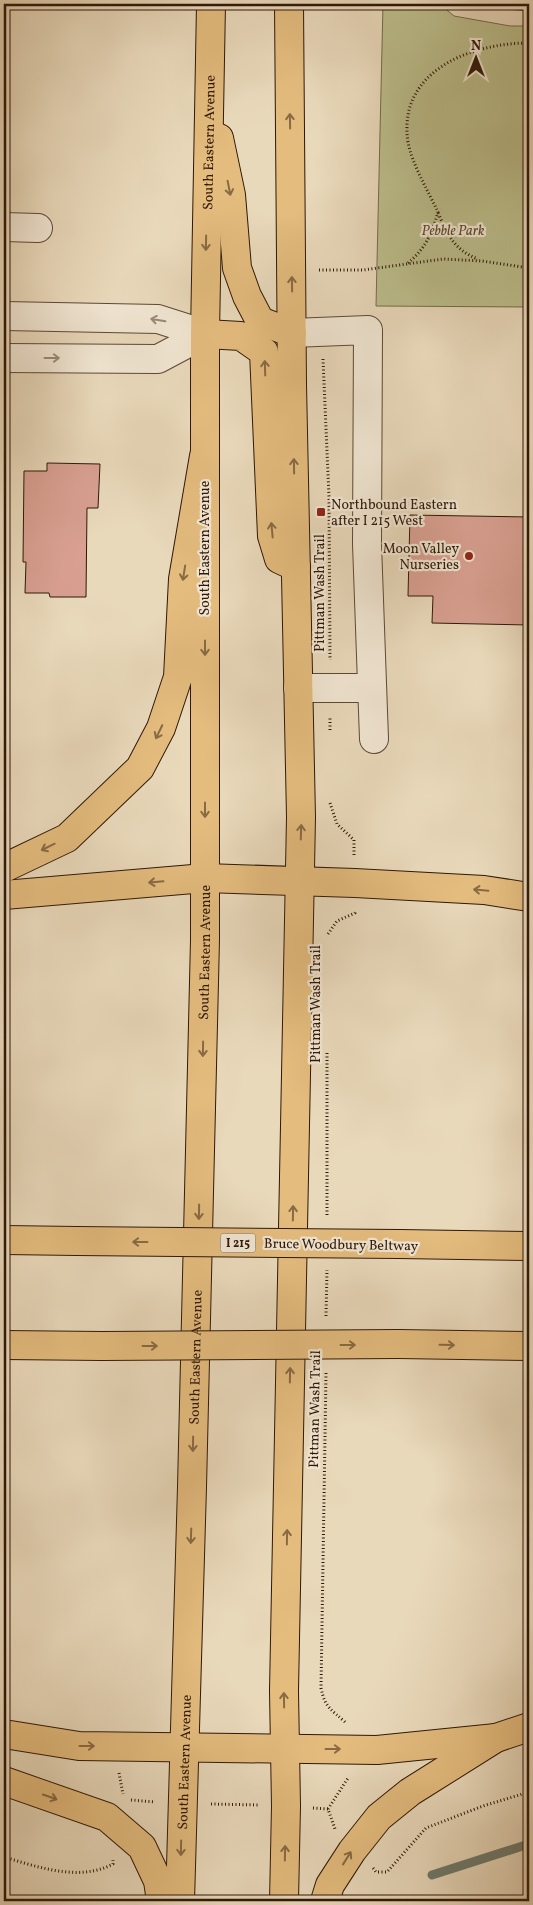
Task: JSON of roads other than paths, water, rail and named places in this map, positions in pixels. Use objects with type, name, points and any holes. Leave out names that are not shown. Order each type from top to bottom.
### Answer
[{"type":"main road","name":"South Eastern Avenue","points":[[180,1901],[205,950],[204,334],[212,4]]},
{"type":"main road","points":[[284,1901],[286,1806],[284,1691],[301,816],[292,332],[289,4]]},
{"type":"main road","points":[[209,89],[231,195],[237,268],[246,296],[260,321],[292,332]]},
{"type":"main road","points":[[204,334],[241,336],[264,352],[272,536],[280,559],[296,567]]},
{"type":"main road","points":[[4,868],[67,838],[140,768],[161,728],[178,677],[183,579],[204,456]]},
{"type":"main road","points":[[4,894],[204,878],[484,890],[529,897]]},
{"type":"main road","name":"Bruce Woodbury Beltway","points":[[4,1240],[529,1246]]},
{"type":"main road","points":[[4,1345],[398,1344],[529,1346]]},
{"type":"main road","points":[[4,1734],[78,1746],[377,1750],[496,1738],[529,1727]]},
{"type":"main road","points":[[325,1901],[330,1885],[352,1851],[379,1817],[410,1792],[496,1738]]},
{"type":"main road","points":[[4,1781],[106,1817],[142,1847],[158,1882],[161,1901]]},
{"type":"lane","points":[[4,227],[38,228]]},
{"type":"lane","points":[[4,316],[158,319],[204,334]]},
{"type":"lane","points":[[292,332],[368,330],[366,544],[374,739]]},
{"type":"lane","points":[[4,358],[158,359],[204,334]]},
{"type":"lane","points":[[298,688],[372,688]]},
{"type":"water","points":[[476,4],[529,4],[529,11],[482,7]]},
{"type":"waterway","points":[[432,1875],[529,1844]]},
{"type":"place","name":"Northbound Eastern after I 215 West","points":[[321,512]]},
{"type":"place","name":"Moon Valley Nurseries","points":[[469,556]]},
{"type":"park label","name":"Pebble Park","points":[[453,230]]}]
